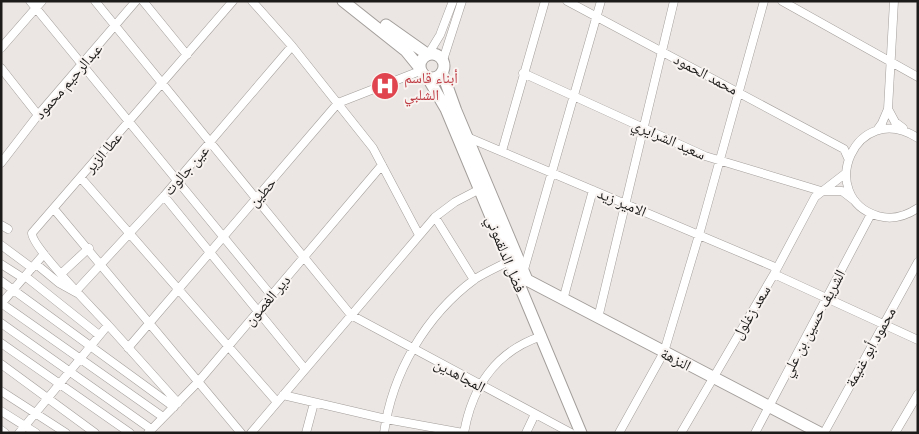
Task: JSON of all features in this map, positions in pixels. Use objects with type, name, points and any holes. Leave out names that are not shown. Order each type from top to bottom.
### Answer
[{"type":"main road","name":"فضل الدلقموني","points":[[343,1],[406,51],[443,102],[581,433]]},
{"type":"main road","points":[[355,1],[428,54],[436,54],[443,60],[442,72],[436,78],[422,72],[420,61],[428,54]]},
{"type":"main road","name":"النزهة","points":[[442,72],[527,280],[820,433]]},
{"type":"main road","points":[[524,296],[525,287],[533,284]]},
{"type":"street","points":[[30,1],[83,63],[128,123],[178,180],[271,295]]},
{"type":"street","points":[[1,48],[42,1]]},
{"type":"street","points":[[96,1],[209,144],[351,315]]},
{"type":"street","name":"عبدالرحيم محمود","points":[[1,163],[38,115],[136,1]]},
{"type":"street","points":[[143,1],[187,55]]},
{"type":"street","name":"عطا الزير","points":[[44,254],[31,234],[233,1]]},
{"type":"street","points":[[252,1],[292,46],[373,148],[420,235]]},
{"type":"street","points":[[428,54],[440,35],[453,1]]},
{"type":"street","points":[[443,60],[462,1]]},
{"type":"street","points":[[502,151],[545,1]]},
{"type":"street","name":"محمد الحمود","points":[[567,1],[739,91],[844,149]]},
{"type":"street","points":[[523,273],[601,1]]},
{"type":"street","points":[[598,318],[674,1]]},
{"type":"street","points":[[619,433],[664,352],[699,235],[764,1]]},
{"type":"street","points":[[782,1],[918,77]]},
{"type":"street","points":[[877,130],[882,124],[888,109],[889,61],[894,1]]},
{"type":"street","name":"عين جالوت","points":[[79,292],[178,180],[292,46]]},
{"type":"street","points":[[1,68],[38,115]]},
{"type":"street","name":"حطين","points":[[128,348],[224,238],[338,102],[422,72]]},
{"type":"street","name":"سعيد الشرايري","points":[[524,72],[719,161],[821,191]]},
{"type":"street","points":[[888,109],[895,122],[918,138]]},
{"type":"street","points":[[855,201],[848,188],[846,173],[848,158],[855,145],[865,136],[877,130],[898,128],[908,131]]},
{"type":"street","name":"الامير زيد","points":[[467,137],[699,235],[775,271],[826,298],[918,340]]},
{"type":"street","points":[[848,158],[844,149],[855,145]]},
{"type":"street","name":"دير الغصون","points":[[150,431],[198,382],[382,165]]},
{"type":"street","name":"سعد زغلول","points":[[681,433],[815,198],[821,191],[846,173]]},
{"type":"street","points":[[81,178],[277,402]]},
{"type":"street","points":[[251,433],[435,217],[455,202],[480,189]]},
{"type":"street","points":[[563,300],[593,190]]},
{"type":"street","points":[[821,191],[842,191],[871,214],[884,217],[898,217],[918,208]]},
{"type":"street","points":[[164,196],[305,369]]},
{"type":"street","points":[[54,209],[89,248],[241,433]]},
{"type":"street","name":"الشريف حسين بن علي","points":[[755,433],[871,214]]},
{"type":"street","points":[[435,217],[474,280]]},
{"type":"street","points":[[1,245],[60,283],[79,292]]},
{"type":"street","points":[[62,273],[89,248]]},
{"type":"street","points":[[163,417],[2,304],[44,254],[108,324],[176,405]]},
{"type":"street","points":[[384,433],[393,390],[412,350],[440,313],[474,280],[509,262]]},
{"type":"street","name":"محمود أبو غنيمة","points":[[824,433],[882,324],[918,262]]},
{"type":"street","points":[[1,264],[24,277],[99,335]]},
{"type":"street","points":[[1,281],[176,405]]},
{"type":"street","name":"المجاهدين","points":[[351,315],[412,350],[571,433]]},
{"type":"street","points":[[1,323],[150,431]]},
{"type":"street","points":[[19,433],[108,324]]},
{"type":"street","points":[[283,395],[386,419],[463,433],[468,412],[480,385],[491,368],[506,354],[523,343],[542,336]]},
{"type":"street","points":[[1,343],[130,433]]},
{"type":"street","points":[[1,364],[95,433]]},
{"type":"street","points":[[1,391],[66,433]]},
{"type":"street","points":[[895,433],[918,394]]},
{"type":"street","points":[[306,433],[314,403]]},
{"type":"street","points":[[1,411],[36,433]]},
{"type":"street","points":[[526,433],[535,414]]},
{"type":"street","points":[[558,426],[569,425],[576,421]]},
{"type":"street","points":[[1,430],[5,433]]},
{"type":"place","name":"أبناء قاسم الشلبي","points":[[385,86]]}]
